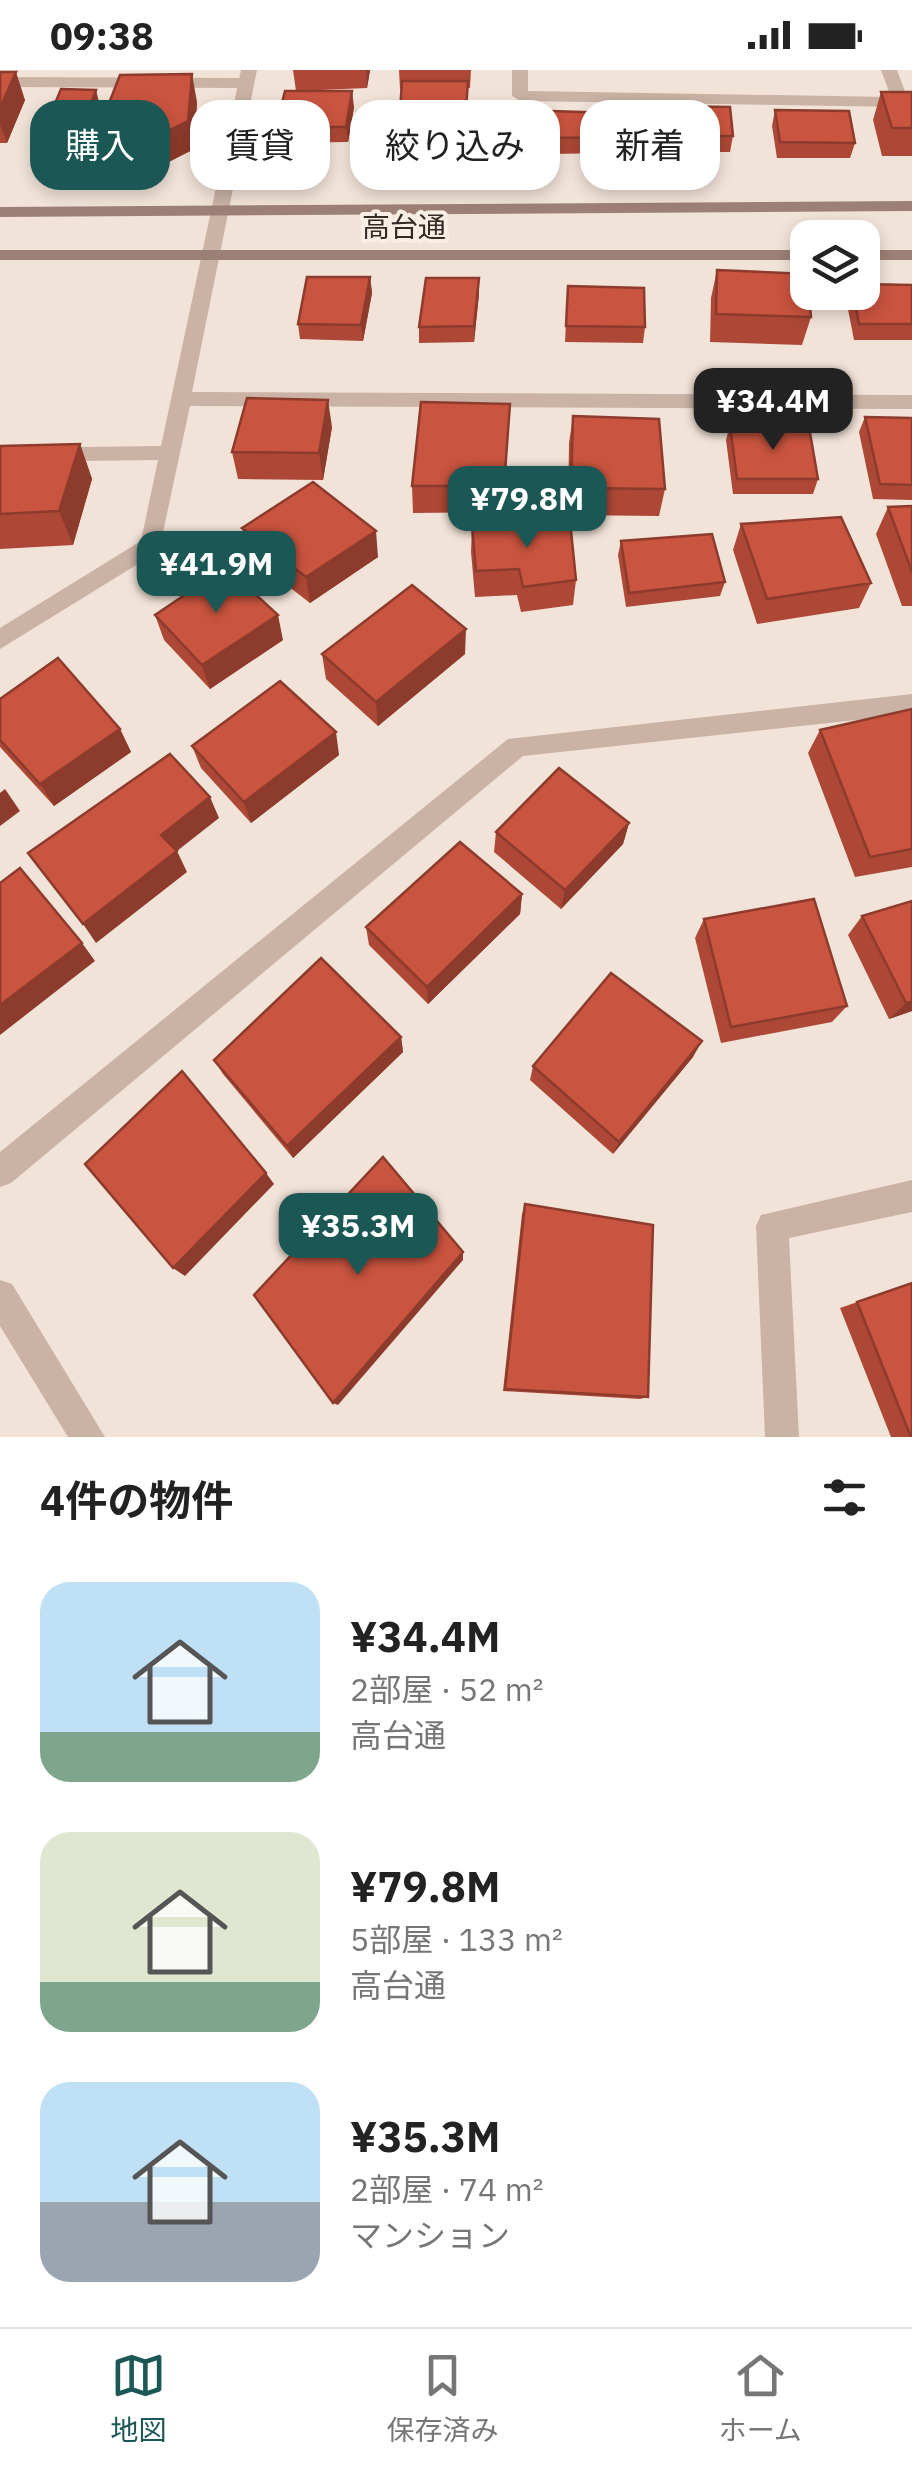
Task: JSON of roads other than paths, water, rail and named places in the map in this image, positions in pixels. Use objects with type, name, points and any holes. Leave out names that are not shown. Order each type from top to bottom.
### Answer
[{"type":"street","points":[[520,70],[520,96],[901,102],[890,70]]},
{"type":"street","points":[[0,82],[248,77],[152,545],[0,640]]},
{"type":"street","name":"高台通","points":[[0,212],[221,214],[912,206]]},
{"type":"street","name":"高台通","points":[[0,254],[790,254]]},
{"type":"street","points":[[880,254],[912,254]]},
{"type":"street","points":[[182,399],[912,402]]},
{"type":"street","points":[[0,455],[170,453]]},
{"type":"street","points":[[0,1172],[517,746],[912,704]]},
{"type":"street","points":[[782,1437],[772,1226],[912,1196]]},
{"type":"street","points":[[0,1296],[88,1437]]}]
